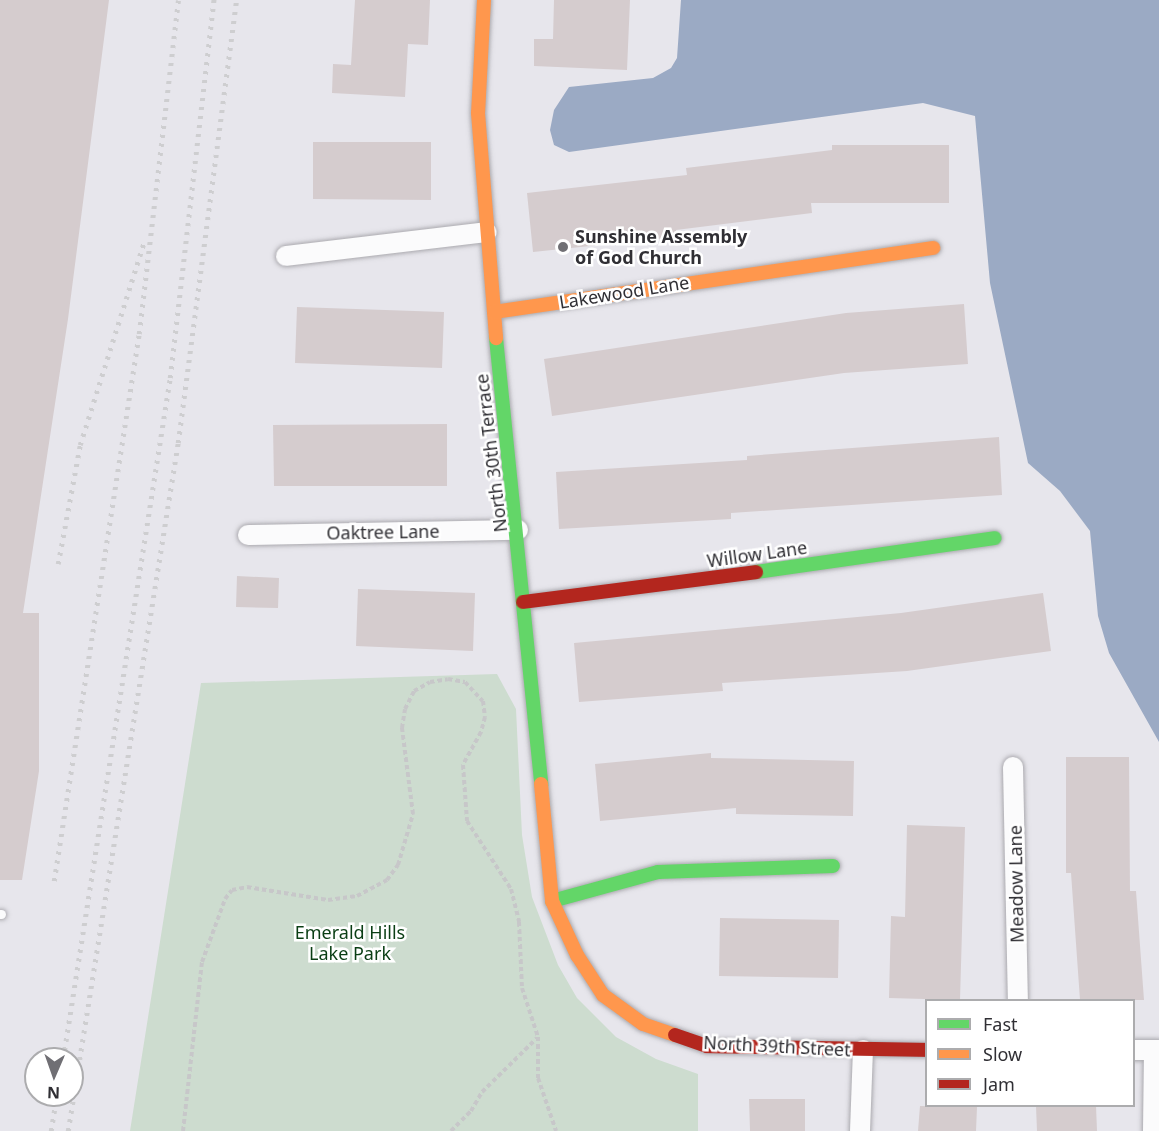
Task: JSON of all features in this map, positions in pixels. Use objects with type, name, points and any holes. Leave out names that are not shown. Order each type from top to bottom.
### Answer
[{"type":"street","name":"North 30th Terrace","points":[[484,0],[478,113],[494,312],[518,530],[552,901]]},
{"type":"street","points":[[286,256],[487,232]]},
{"type":"street","name":"Lakewood Lane","points":[[494,312],[933,248]]},
{"type":"street","name":"Oaktree Lane","points":[[249,535],[518,530]]},
{"type":"street","name":"Willow Lane","points":[[523,602],[660,586],[995,538]]},
{"type":"street","name":"Meadow Lane","points":[[1013,767],[1018,999]]},
{"type":"street","points":[[552,901],[658,872],[833,866]]},
{"type":"street","name":"North 39th Street","points":[[552,901],[577,955],[603,995],[643,1024],[707,1046],[925,1050]]},
{"type":"street","points":[[860,1131],[863,1050]]},
{"type":"street","points":[[1135,1050],[1157,1050],[1153,1131]]},
{"type":"path","points":[[183,1131],[202,962],[225,899],[232,890],[247,887],[328,900],[357,896],[387,880],[398,865],[413,814],[402,728],[405,709],[414,691],[429,682],[465,682],[483,702],[485,717],[481,732],[463,765],[467,821],[511,889],[519,922],[522,988],[538,1037],[538,1078],[556,1131]]},
{"type":"path","points":[[451,1131],[471,1111],[482,1092],[538,1037]]},
{"type":"green space","name":"Emerald Hills Lake Park","points":[[497,674],[516,709],[522,835],[532,897],[558,965],[577,998],[616,1037],[656,1059],[698,1074],[698,1131],[130,1131],[201,683]]},
{"type":"water","points":[[681,0],[1159,0],[1159,742],[1109,653],[1098,616],[1090,531],[1060,491],[1028,463],[990,283],[975,116],[923,103],[569,152],[554,145],[550,130],[554,110],[569,87],[653,78],[671,68],[677,58]]},
{"type":"building","points":[[0,0],[109,0],[68,319],[23,613],[39,613],[39,771],[22,880],[0,880]]},
{"type":"building","points":[[355,0],[430,0],[428,45],[408,44],[405,97],[332,93],[333,64],[351,65]]},
{"type":"building","points":[[554,0],[630,0],[627,70],[534,66],[534,39],[553,39]]},
{"type":"building","points":[[313,142],[431,142],[431,200],[313,199]]},
{"type":"building","points":[[832,145],[949,145],[949,203],[811,203],[812,213],[676,230],[676,237],[533,252],[527,193],[687,175],[686,168],[832,150]]},
{"type":"building","points":[[964,304],[968,364],[844,373],[552,416],[544,359],[846,313]]},
{"type":"building","points":[[297,307],[444,312],[442,368],[295,363]]},
{"type":"building","points":[[447,424],[447,486],[274,486],[273,425]]},
{"type":"building","points":[[999,437],[1002,495],[731,513],[731,519],[559,529],[556,472],[747,460],[747,456]]},
{"type":"building","points":[[237,576],[279,578],[278,608],[236,607]]},
{"type":"building","points":[[358,589],[475,593],[473,651],[356,646]]},
{"type":"building","points":[[1043,593],[1051,651],[907,671],[722,683],[723,691],[579,702],[574,643],[901,613]]},
{"type":"building","points":[[711,753],[711,758],[854,761],[853,816],[736,814],[736,808],[600,821],[595,764]]},
{"type":"building","points":[[1066,757],[1129,757],[1130,891],[1136,891],[1144,1000],[1080,999],[1071,873],[1066,873]]},
{"type":"building","points":[[907,825],[965,827],[960,999],[889,998],[891,916],[905,917]]},
{"type":"building","points":[[720,918],[839,920],[838,978],[719,976]]},
{"type":"building","points":[[749,1099],[805,1099],[805,1131],[750,1131]]},
{"type":"building","points":[[920,1106],[977,1107],[976,1131],[918,1131]]},
{"type":"building","points":[[1036,1107],[1096,1107],[1097,1131],[1037,1131]]},
{"type":"railway","points":[[54,881],[139,334],[178,0]]},
{"type":"railway","points":[[65,1047],[170,378],[214,0]]},
{"type":"railway","points":[[68,1131],[178,443],[236,0]]},
{"type":"railway","points":[[58,564],[80,445],[144,242]]},
{"type":"railway","points":[[51,1131],[55,1107]]},
{"type":"traffic: fast","points":[[496,338],[541,784]]},
{"type":"traffic: fast","points":[[756,572],[995,538]]},
{"type":"traffic: fast","points":[[552,901],[658,872],[833,866]]},
{"type":"traffic: slow","points":[[484,0],[478,113],[496,338]]},
{"type":"traffic: slow","points":[[494,312],[933,248]]},
{"type":"traffic: slow","points":[[541,784],[552,901],[577,955],[603,995],[643,1024],[675,1035]]},
{"type":"traffic: jam","points":[[523,602],[756,572]]},
{"type":"traffic: jam","points":[[675,1035],[707,1046],[925,1050]]},
{"type":"place","name":"Sunshine Assembly of God Church","points":[[563,247]]}]
